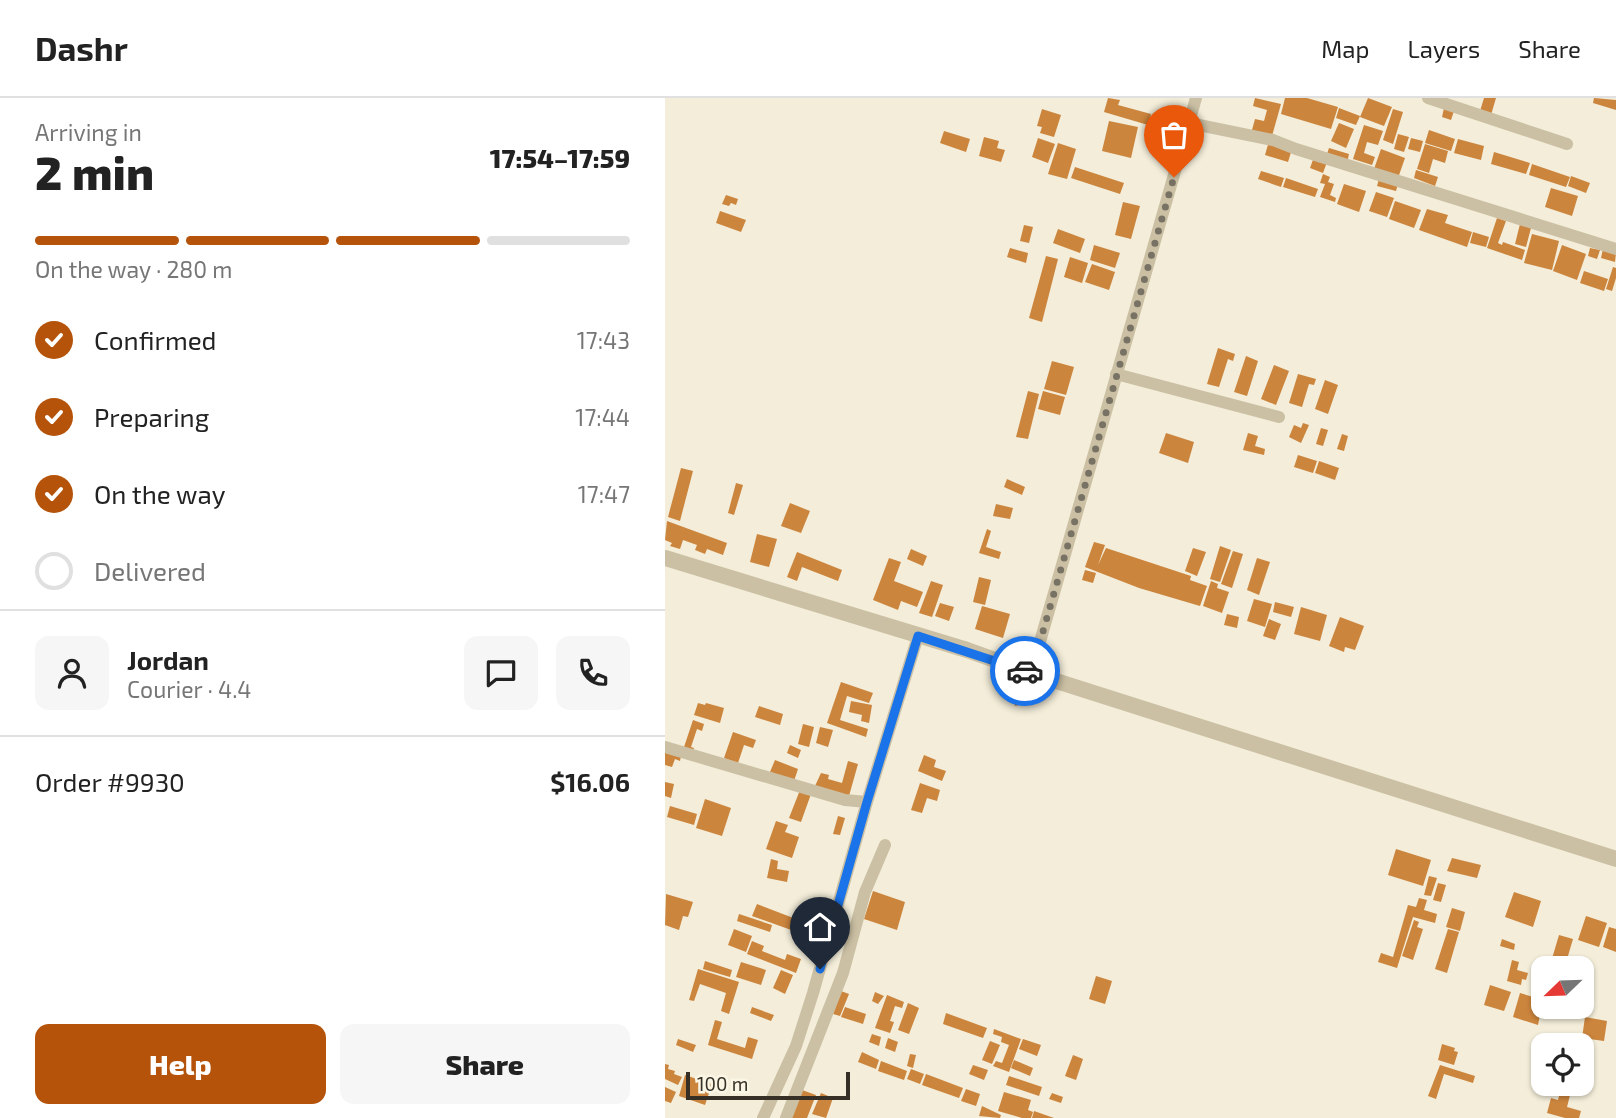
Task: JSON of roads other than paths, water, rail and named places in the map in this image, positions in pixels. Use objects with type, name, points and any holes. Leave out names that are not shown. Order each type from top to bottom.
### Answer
[{"type":"street","points":[[1031,673],[1196,98]]},
{"type":"street","points":[[1428,98],[1567,144]]},
{"type":"street","points":[[1189,123],[1273,140],[1482,209],[1616,249]]},
{"type":"street","points":[[1116,374],[1279,417]]},
{"type":"street","points":[[665,558],[1616,859]]},
{"type":"street","points":[[763,1118],[796,1046],[810,1004],[867,802],[918,636]]},
{"type":"street","points":[[665,747],[836,797],[867,802]]},
{"type":"street","points":[[786,1118],[843,973],[865,892],[885,845]]}]
